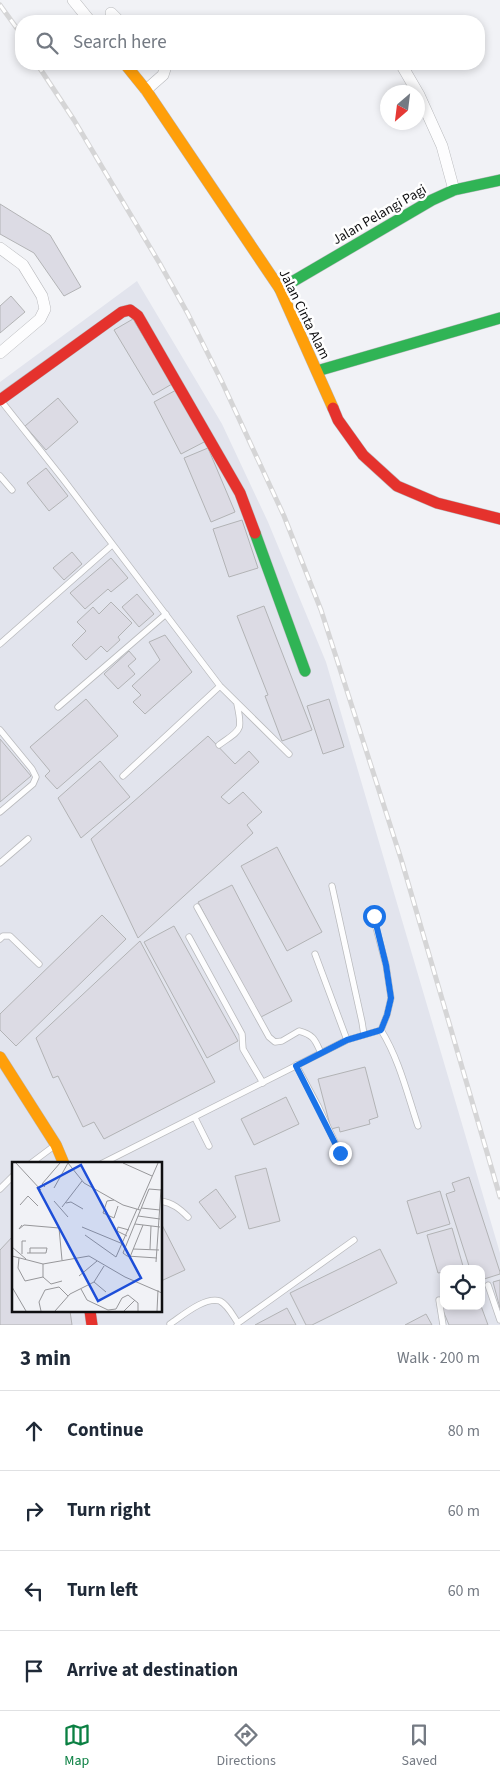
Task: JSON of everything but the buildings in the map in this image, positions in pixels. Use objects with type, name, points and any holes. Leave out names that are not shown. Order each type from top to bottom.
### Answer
[{"type":"street","points":[[73,0],[85,15]]},
{"type":"street","name":"Jalan Cinta Alam","points":[[130,70],[146,90],[280,289],[338,420],[363,455],[397,486],[437,503],[500,519]]},
{"type":"street","points":[[146,90],[163,75],[165,70]]},
{"type":"street","points":[[404,70],[419,95],[442,146],[454,190]]},
{"type":"street","name":"Jalan Pelangi Pagi","points":[[280,289],[432,200],[454,190],[500,180]]},
{"type":"street","points":[[0,248],[23,265],[42,296],[45,309],[40,319],[0,353]]},
{"type":"street","points":[[0,400],[122,312],[130,310],[138,316],[240,493],[305,672]]},
{"type":"street","points":[[317,371],[500,318]]},
{"type":"street","points":[[1,1060],[56,1145],[63,1162]]},
{"type":"street","points":[[90,1312],[92,1325]]},
{"type":"lane","points":[[0,400],[220,686],[289,754]]},
{"type":"lane","points":[[0,476],[12,490]]},
{"type":"lane","points":[[0,644],[112,545]]},
{"type":"lane","points":[[58,707],[166,614]]},
{"type":"lane","points":[[123,776],[220,686]]},
{"type":"lane","points":[[219,745],[239,730],[241,726],[237,704]]},
{"type":"lane","points":[[0,730],[32,769],[36,777],[33,784],[0,812]]},
{"type":"lane","points":[[0,863],[28,840]]},
{"type":"lane","points":[[332,886],[364,1035]]},
{"type":"lane","points":[[197,907],[269,1037],[275,1042],[282,1041],[299,1031],[310,1034],[321,1053]]},
{"type":"lane","points":[[374,916],[386,965],[391,998],[381,1030]]},
{"type":"lane","points":[[0,939],[4,936],[10,936],[39,964]]},
{"type":"lane","points":[[188,937],[242,1034],[243,1049],[263,1083]]},
{"type":"lane","points":[[316,954],[347,1040]]},
{"type":"lane","points":[[105,1162],[347,1040],[381,1030]]},
{"type":"lane","points":[[381,1030],[390,1045],[398,1065],[418,1126]]},
{"type":"lane","points":[[296,1066],[340,1153]]},
{"type":"lane","points":[[195,1118],[208,1146]]},
{"type":"lane","points":[[33,1162],[56,1145]]},
{"type":"lane","points":[[0,1189],[12,1177]]},
{"type":"lane","points":[[162,1200],[175,1206],[188,1217]]},
{"type":"lane","points":[[170,1324],[192,1309],[210,1301],[220,1302],[228,1308],[237,1324],[354,1240]]},
{"type":"lane","points":[[488,1285],[500,1320]]},
{"type":"lane","points":[[439,1300],[444,1325]]},
{"type":"shaded area","points":[[137,281],[222,424],[268,522],[326,662],[500,1253],[500,1325],[0,1325],[0,382]]},
{"type":"railway","points":[[0,5],[15,26]]},
{"type":"railway","points":[[41,70],[74,120],[188,314],[222,382],[284,516],[321,610],[402,862],[500,1197]]},
{"type":"traffic: fast","points":[[280,289],[432,200],[454,190],[500,180]]},
{"type":"traffic: fast","points":[[317,371],[500,318]]},
{"type":"traffic: fast","points":[[255,533],[305,671]]},
{"type":"traffic: slow","points":[[130,70],[146,90],[280,289],[333,408]]},
{"type":"traffic: slow","points":[[0,1057],[56,1145],[63,1162]]},
{"type":"traffic: jam","points":[[0,400],[122,312],[130,310],[138,316],[240,493],[255,533]]},
{"type":"traffic: jam","points":[[333,408],[338,420],[363,455],[397,486],[437,503],[500,519]]},
{"type":"traffic: jam","points":[[90,1312],[92,1325]]},
{"type":"route","points":[[340,1153],[318,1106],[296,1066],[347,1040],[381,1030],[391,998],[386,965],[374,916]]}]
